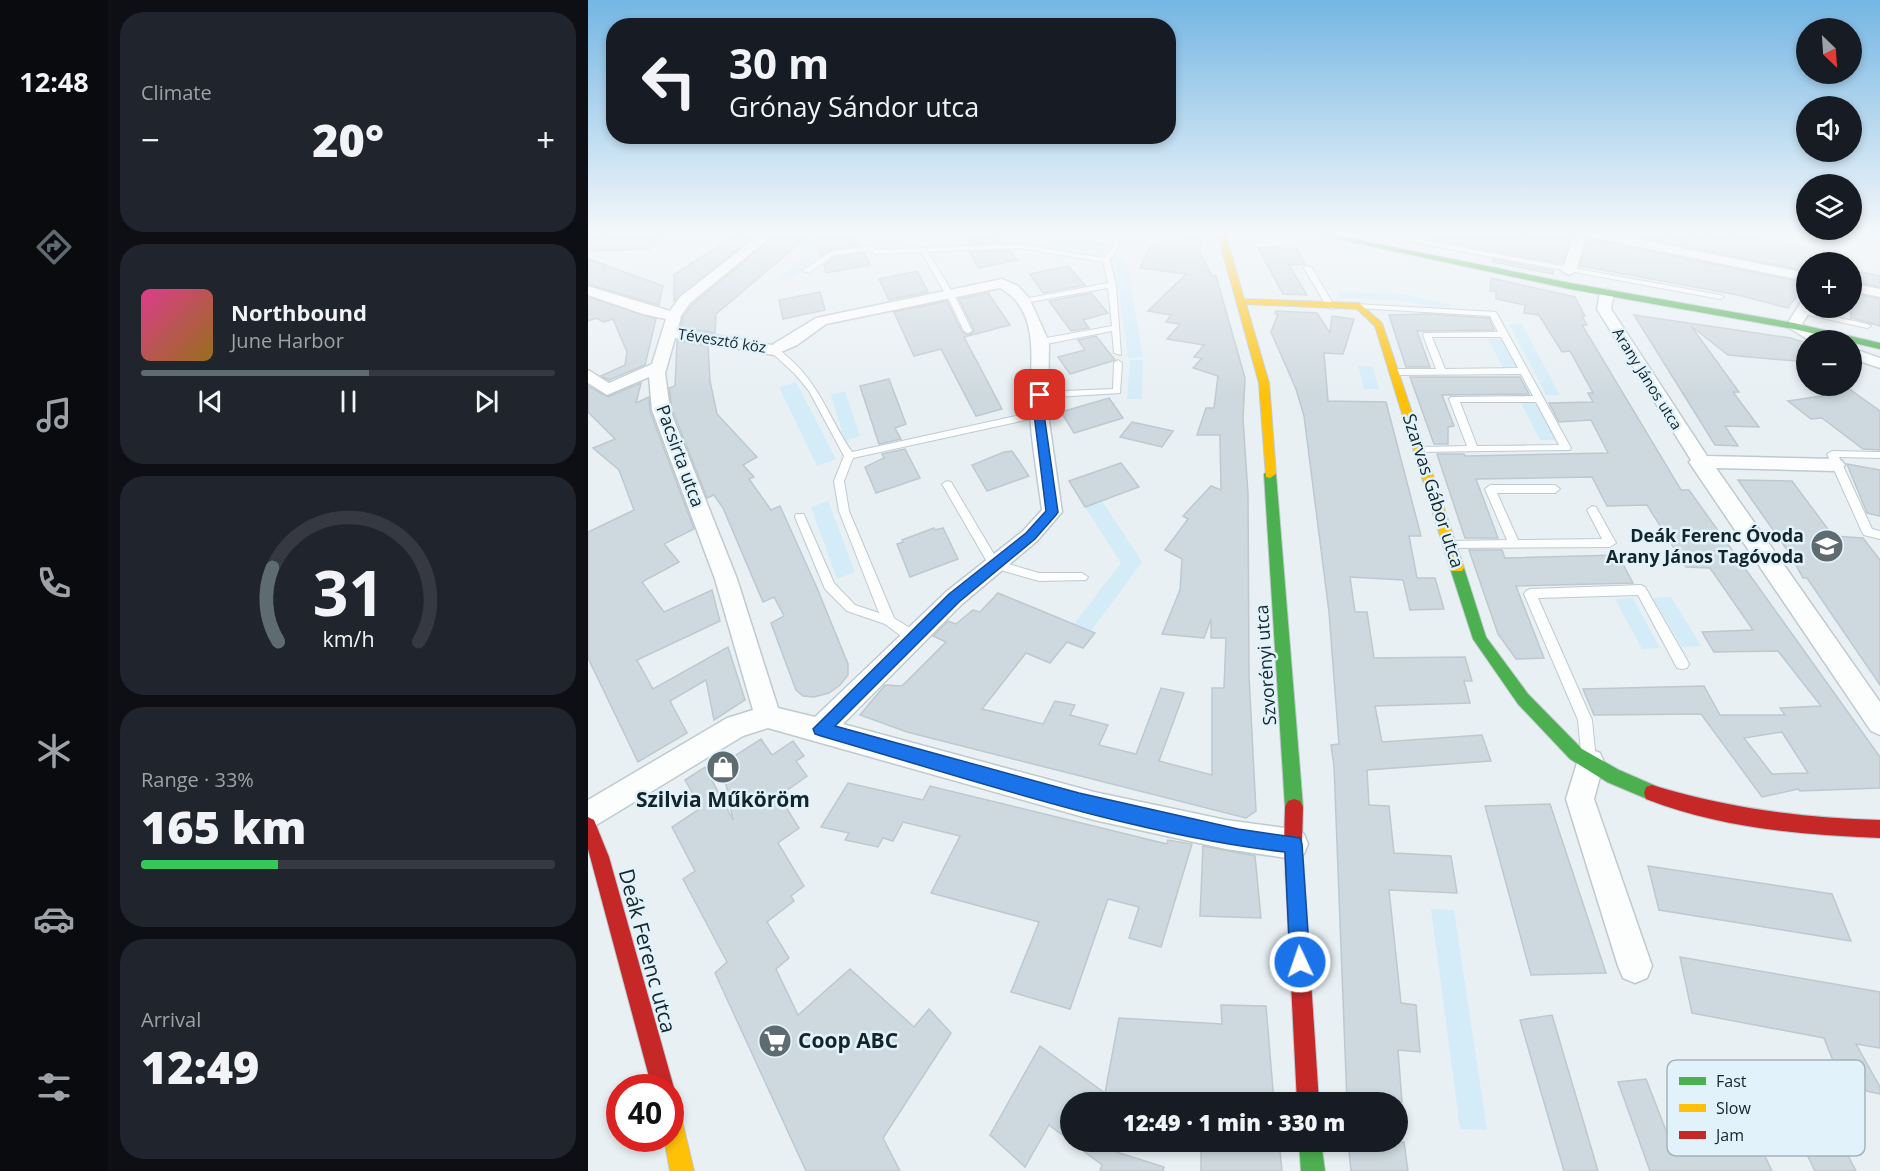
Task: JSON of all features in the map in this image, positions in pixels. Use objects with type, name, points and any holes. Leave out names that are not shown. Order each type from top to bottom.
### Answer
[{"type":"street","name":"Pacsirta utca","points":[[702,287],[685,300],[672,324],[658,367],[661,410],[726,579],[768,717]]},
{"type":"street","points":[[774,350],[791,342],[821,321],[982,287]]},
{"type":"street","points":[[821,729],[913,637],[994,564],[1030,536],[1052,512],[1039,414],[1041,342],[1024,301],[1009,287]]},
{"type":"street","name":"Szvorényi utca","points":[[1236,287],[1264,383],[1287,696],[1307,1092]]},
{"type":"street","points":[[1576,287],[1794,326],[1880,346]]},
{"type":"street","points":[[1862,289],[1880,293]]},
{"type":"street","name":"Tévesztő köz","points":[[588,290],[648,311],[672,324],[774,350]]},
{"type":"street","name":"Arany János utca","points":[[1607,293],[1604,309],[1699,462],[1781,585],[1880,723]]},
{"type":"street","points":[[1240,301],[1331,307],[1359,306]]},
{"type":"street","name":"Szarvas Gábor utca","points":[[1359,306],[1379,325],[1480,639],[1499,672],[1525,705],[1579,756],[1633,785],[1706,812],[1821,829],[1880,829]]},
{"type":"street","points":[[1794,326],[1799,318]]},
{"type":"street","points":[[1794,326],[1801,330]]},
{"type":"street","points":[[1862,357],[1880,363]]},
{"type":"street","points":[[588,375],[607,390],[658,367]]},
{"type":"street","points":[[1699,462],[1835,465]]},
{"type":"street","points":[[588,816],[736,726],[768,717],[821,729],[1079,802],[1238,838],[1293,844]]},
{"type":"street","points":[[1590,762],[1580,799],[1635,966]]},
{"type":"street","name":"Deák Ferenc utca","points":[[588,826],[600,857],[659,1074]]},
{"type":"street","points":[[678,1152],[682,1171]]},
{"type":"street","points":[[1311,1152],[1313,1171]]},
{"type":"lane","points":[[943,287],[960,310],[968,332]]},
{"type":"lane","points":[[1024,301],[1103,287]]},
{"type":"lane","points":[[1040,395],[1117,391],[1118,358],[1112,287]]},
{"type":"lane","points":[[1319,287],[1331,307]]},
{"type":"lane","points":[[1660,287],[1720,297]]},
{"type":"lane","points":[[1359,306],[1409,307],[1431,312],[1493,314],[1566,448],[1419,450]]},
{"type":"lane","points":[[1839,318],[1867,326]]},
{"type":"lane","points":[[1041,342],[1115,328]]},
{"type":"lane","points":[[1441,371],[1427,335],[1504,334]]},
{"type":"lane","points":[[774,350],[792,364],[817,396],[840,444],[849,456]]},
{"type":"lane","points":[[1394,372],[1525,371]]},
{"type":"lane","points":[[1473,449],[1454,399],[1539,399]]},
{"type":"lane","points":[[849,456],[1039,414]]},
{"type":"lane","points":[[1880,456],[1832,454],[1835,465],[1868,532],[1880,535]]},
{"type":"lane","points":[[849,456],[839,481],[844,511],[888,621]]},
{"type":"lane","points":[[947,484],[994,564],[1039,577],[1082,577]]},
{"type":"lane","points":[[1514,544],[1490,489],[1555,489]]},
{"type":"lane","points":[[1450,545],[1610,543],[1592,510]]},
{"type":"lane","points":[[800,517],[829,586],[851,609],[888,621],[913,637]]},
{"type":"lane","points":[[1590,762],[1585,720],[1530,594],[1641,590],[1682,664]]},
{"type":"shaded area","points":[[1118,287],[1131,287],[1143,357],[1128,358]]},
{"type":"shaded area","points":[[1338,292],[1404,294],[1449,304],[1451,311],[1405,301],[1340,298]]},
{"type":"shaded area","points":[[1509,324],[1522,324],[1560,395],[1546,395]]},
{"type":"shaded area","points":[[1488,339],[1502,339],[1517,368],[1503,368]]},
{"type":"shaded area","points":[[1130,360],[1143,360],[1142,399],[1127,399]]},
{"type":"shaded area","points":[[1358,366],[1373,367],[1379,389],[1364,389]]},
{"type":"shaded area","points":[[796,382],[836,459],[817,466],[779,387]]},
{"type":"shaded area","points":[[845,391],[860,436],[845,441],[831,395]]},
{"type":"shaded area","points":[[1521,403],[1536,403],[1556,440],[1540,440]]},
{"type":"shaded area","points":[[828,501],[855,572],[837,579],[811,507]]},
{"type":"shaded area","points":[[1102,501],[1142,562],[1091,631],[1074,624],[1121,563],[1085,507]]},
{"type":"shaded area","points":[[1671,597],[1701,646],[1682,647],[1653,598]]},
{"type":"shaded area","points":[[1633,598],[1660,648],[1642,649],[1615,599]]},
{"type":"shaded area","points":[[1431,909],[1454,910],[1487,1130],[1460,1129]]},
{"type":"building","points":[[597,287],[663,287],[659,305]]},
{"type":"building","points":[[674,287],[692,287],[674,301]]},
{"type":"building","points":[[714,287],[748,287],[716,314],[715,333],[681,327],[683,317],[692,305]]},
{"type":"building","points":[[883,287],[925,287],[928,292],[889,300]]},
{"type":"building","points":[[1039,287],[1076,287],[1043,293]]},
{"type":"building","points":[[1173,287],[1219,287],[1245,378],[1243,419],[1248,494],[1249,676],[1256,811],[1246,818],[907,732],[860,715],[885,685],[902,686],[946,642],[933,636],[948,621],[956,624],[973,610],[980,612],[998,593],[1095,633],[1083,648],[1067,642],[1050,663],[1026,653],[982,709],[1043,724],[1055,701],[1075,705],[1070,715],[1108,725],[1099,745],[1136,754],[1161,688],[1184,693],[1159,761],[1212,775],[1212,688],[1224,688],[1226,638],[1211,638],[1211,619],[1204,638],[1162,634],[1180,590],[1182,559],[1165,550],[1188,519],[1183,516],[1211,486],[1221,490],[1220,435],[1197,435],[1206,408],[1214,408],[1218,376],[1193,368],[1202,358],[1194,357],[1204,345],[1167,339],[1180,324],[1166,322],[1171,315],[1148,311]]},
{"type":"building","points":[[1279,287],[1302,287],[1307,295],[1283,294]]},
{"type":"building","points":[[1490,287],[1529,287],[1575,297],[1585,316],[1582,316],[1587,325],[1582,325],[1681,490],[1689,490],[1880,757],[1880,788],[1800,791],[1798,789],[1762,797],[1701,714],[1594,715],[1583,689],[1704,686],[1720,715],[1785,715],[1780,708],[1821,706],[1778,651],[1714,652],[1702,632],[1753,630],[1710,568],[1686,567],[1647,505],[1607,506],[1592,477],[1476,479],[1498,538],[1465,538],[1437,454],[1464,454],[1465,456],[1608,453],[1591,420],[1559,422],[1549,403],[1593,402],[1588,393],[1593,393],[1570,351],[1562,352],[1539,315],[1524,313],[1525,305],[1496,299],[1496,291],[1490,291]],"holes":[[[1782,732],[1808,773],[1772,774],[1744,738]]]},
{"type":"building","points":[[1692,287],[1796,287],[1796,297],[1788,308]]},
{"type":"building","points":[[820,292],[825,310],[783,319],[779,300]]},
{"type":"building","points":[[988,293],[1010,325],[964,337],[1002,409],[976,416],[941,349],[914,356],[894,312],[947,301],[962,332],[969,335],[974,330],[959,299]]},
{"type":"building","points":[[1091,293],[1108,313],[1083,320],[1089,328],[1071,331],[1049,301]]},
{"type":"building","points":[[1862,295],[1880,299],[1880,326],[1851,318],[1862,318]]},
{"type":"building","points":[[588,297],[656,319],[645,365],[609,380],[601,376],[625,365],[627,352],[613,319],[604,322],[596,318],[588,321]]},
{"type":"building","points":[[1276,311],[1317,313],[1330,333],[1332,316],[1354,319],[1343,354],[1324,353],[1328,401],[1386,402],[1421,536],[1409,536],[1417,578],[1435,578],[1444,609],[1410,610],[1403,580],[1350,577],[1355,612],[1367,612],[1374,658],[1465,657],[1472,681],[1464,681],[1470,703],[1375,706],[1382,742],[1482,735],[1491,761],[1367,770],[1369,805],[1389,806],[1394,853],[1451,856],[1457,893],[1389,890],[1401,1003],[1416,1005],[1420,1052],[1398,1050],[1401,1092],[1347,1092],[1334,766],[1331,745],[1339,744],[1329,612],[1304,416],[1296,389],[1271,332],[1278,314],[1275,314]]},
{"type":"building","points":[[1427,314],[1489,318],[1494,330],[1417,331],[1430,367],[1406,367],[1389,315]]},
{"type":"building","points":[[1634,315],[1796,340],[1796,361],[1728,355],[1691,326],[1739,392],[1733,392],[1759,427],[1725,426],[1738,446],[1715,445]]},
{"type":"building","points":[[1096,336],[1115,360],[1070,374],[1058,357],[1085,350],[1078,340]]},
{"type":"building","points":[[677,341],[708,346],[710,381],[717,414],[757,457],[743,465],[754,477],[749,479],[771,510],[780,506],[817,588],[848,664],[848,675],[829,693],[814,697],[803,696],[796,690],[771,623],[784,616],[774,597],[763,602],[723,508],[714,495],[707,498],[672,409],[669,388],[675,386]]},
{"type":"building","points":[[1410,377],[1520,377],[1529,394],[1442,395],[1454,426],[1448,427],[1448,444],[1434,444]]},
{"type":"building","points":[[889,379],[906,424],[895,428],[901,439],[879,444],[860,386]]},
{"type":"building","points":[[641,383],[636,403],[649,397],[650,411],[694,529],[664,544],[679,562],[642,582],[664,612],[712,590],[720,621],[637,660],[653,689],[728,647],[745,700],[714,720],[706,680],[670,701],[687,733],[638,762],[588,658],[588,532],[634,510],[619,470],[593,448],[615,439],[588,412],[588,386],[608,397]]},
{"type":"building","points":[[1821,396],[1859,396],[1880,411],[1880,450],[1863,449],[1822,418],[1811,419],[1788,401]]},
{"type":"building","points":[[1109,398],[1123,418],[1074,433],[1061,412]]},
{"type":"building","points":[[1132,422],[1173,431],[1162,447],[1120,437]]},
{"type":"building","points":[[905,449],[920,478],[876,493],[865,467],[884,458],[882,454]]},
{"type":"building","points":[[1012,451],[1029,476],[987,491],[972,465]]},
{"type":"building","points":[[1121,463],[1139,487],[1085,507],[1069,481]]},
{"type":"building","points":[[1847,464],[1880,470],[1880,516],[1867,513]]},
{"type":"building","points":[[1738,480],[1792,481],[1833,536],[1863,538],[1880,560],[1880,685],[1807,578],[1803,578],[1790,554]]},
{"type":"building","points":[[934,528],[935,530],[943,528],[958,559],[910,577],[897,544]]},
{"type":"building","points":[[1469,550],[1502,550],[1505,558],[1618,555],[1633,583],[1516,586],[1544,658],[1516,659],[1498,634]]},
{"type":"building","points":[[761,739],[772,755],[793,741],[804,756],[796,761],[807,776],[779,796],[799,828],[778,843],[804,886],[791,896],[794,901],[767,922],[789,958],[776,969],[798,1015],[850,969],[914,1027],[929,1009],[951,1033],[883,1138],[900,1171],[806,1171],[715,973],[727,962],[683,879],[695,871],[672,827],[701,808],[685,780],[705,767],[733,820],[722,764]]},
{"type":"building","points":[[848,783],[923,800],[930,786],[1167,844],[1168,840],[1192,844],[1161,947],[1129,938],[1139,907],[1108,899],[1070,1009],[1011,992],[1039,922],[931,893],[960,836],[903,822],[893,841],[883,838],[878,847],[845,840],[849,833],[821,827]]},
{"type":"building","points":[[1550,804],[1606,973],[1531,975],[1485,806]]},
{"type":"building","points":[[1203,846],[1255,856],[1261,918],[1200,916]]},
{"type":"building","points":[[1648,866],[1832,894],[1851,941],[1659,910]]},
{"type":"building","points":[[1680,957],[1880,992],[1880,1048],[1856,1044],[1865,1060],[1833,1060],[1824,1038],[1692,1013]]},
{"type":"building","points":[[1221,1005],[1266,1006],[1273,1092],[1105,1092],[1119,1018],[1222,1024]]},
{"type":"building","points":[[1552,1015],[1598,1171],[1564,1171],[1520,1020]]},
{"type":"building","points":[[1040,1046],[1104,1092],[1060,1092],[1060,1134],[1049,1125],[1025,1167],[990,1135]]},
{"type":"building","points":[[1865,1060],[1880,1087],[1880,1094],[1865,1091]]},
{"type":"building","points":[[1646,1079],[1667,1133],[1667,1156],[1765,1156],[1772,1171],[1650,1171],[1618,1082]]},
{"type":"building","points":[[1085,1152],[1116,1152],[1164,1167],[1163,1171],[1100,1171],[1102,1165]]},
{"type":"building","points":[[1201,1152],[1280,1152],[1282,1171],[1201,1171]]},
{"type":"building","points":[[1349,1152],[1405,1152],[1408,1171],[1351,1171]]},
{"type":"building","points":[[1808,1156],[1848,1156],[1856,1171],[1815,1171]]},
{"type":"traffic: fast","points":[[1574,287],[1794,326],[1880,346]]},
{"type":"traffic: fast","points":[[1270,474],[1294,807]]},
{"type":"traffic: fast","points":[[1457,568],[1480,639],[1523,699],[1576,754],[1613,776],[1652,793]]},
{"type":"traffic: fast","points":[[1311,1152],[1313,1171]]},
{"type":"traffic: slow","points":[[1237,287],[1264,383],[1270,474]]},
{"type":"traffic: slow","points":[[1240,301],[1359,306],[1379,325],[1457,568]]},
{"type":"traffic: slow","points":[[678,1152],[682,1171]]},
{"type":"traffic: jam","points":[[1652,793],[1708,809],[1765,820],[1793,824],[1880,829]]},
{"type":"traffic: jam","points":[[1294,807],[1293,844],[1307,1092]]},
{"type":"traffic: jam","points":[[588,826],[600,857],[659,1074]]},
{"type":"place","name":"Deák Ferenc Óvoda Arany János Tagóvoda","points":[[1827,546]]},
{"type":"place","name":"Szilvia Műköröm","points":[[723,767]]},
{"type":"place","name":"Coop ABC","points":[[775,1041]]},
{"type":"route","points":[[1040,395],[1039,414],[1052,512],[1030,536],[954,598],[821,729],[1079,802],[1238,838],[1293,844],[1300,962]]}]
